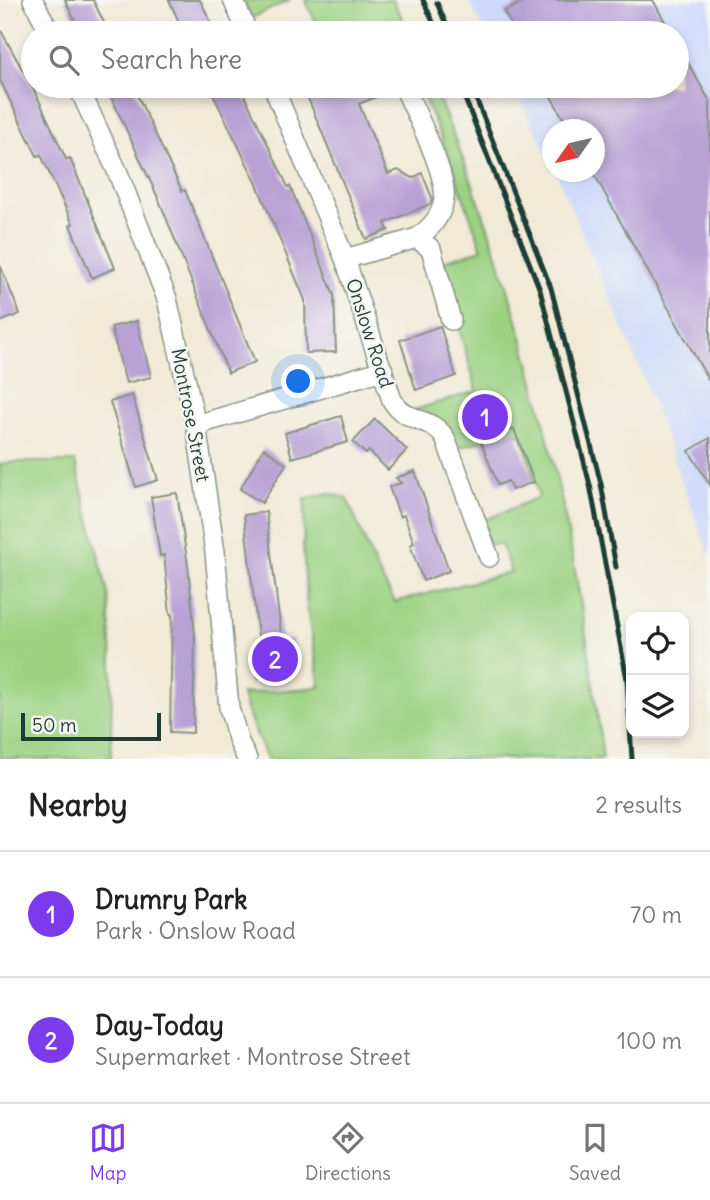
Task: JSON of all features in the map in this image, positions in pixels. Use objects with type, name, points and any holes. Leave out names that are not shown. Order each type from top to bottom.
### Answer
[{"type":"street","points":[[33,0],[44,21]]},
{"type":"street","points":[[233,0],[243,21]]},
{"type":"street","name":"Montrose Street","points":[[84,98],[118,173],[170,311],[196,425],[220,595],[226,688],[239,742],[247,759]]},
{"type":"street","name":"Onslow Road","points":[[278,98],[345,258],[396,409],[403,415],[427,421],[439,428],[489,557]]},
{"type":"street","points":[[345,258],[416,238],[431,227],[439,214],[444,197],[442,181],[409,98]]},
{"type":"street","points":[[416,238],[431,249],[451,320]]},
{"type":"street","points":[[196,425],[383,370]]},
{"type":"shaded area","points":[[468,0],[710,0],[710,557],[642,373],[560,182],[605,182],[605,119],[542,119],[542,144],[520,98],[689,98],[689,21],[479,21]]},
{"type":"green space","points":[[243,0],[290,0],[252,18]]},
{"type":"green space","points":[[305,0],[393,0],[404,21],[315,21]]},
{"type":"green space","points":[[424,98],[438,98],[466,166],[521,332],[562,501],[592,673],[603,759],[267,759],[242,694],[320,687],[307,608],[303,548],[305,499],[328,493],[347,498],[376,568],[395,602],[511,572],[501,544],[489,545],[480,522],[539,497],[523,436],[513,433],[456,448],[414,410],[477,391],[440,262],[482,249],[446,149]]},
{"type":"green space","points":[[75,462],[108,593],[112,661],[111,759],[0,759],[0,464]]},
{"type":"building","points":[[65,0],[93,0],[103,21],[75,21]]},
{"type":"building","points":[[169,0],[200,0],[210,21],[179,21]]},
{"type":"building","points":[[526,0],[653,0],[664,21],[509,21],[504,12]]},
{"type":"building","points":[[0,29],[21,67],[21,98],[38,98],[66,159],[70,158],[115,268],[92,278],[70,225],[73,224],[41,155],[37,156],[0,80]]},
{"type":"building","points":[[689,64],[710,102],[710,383],[598,182],[605,182],[605,119],[564,119],[552,98],[689,98]]},
{"type":"building","points":[[112,98],[139,98],[182,191],[185,190],[255,362],[228,373],[159,200]]},
{"type":"building","points":[[215,98],[246,98],[288,187],[290,186],[334,295],[336,352],[306,353],[305,300],[256,182]]},
{"type":"building","points":[[308,98],[373,98],[359,104],[388,174],[398,170],[413,178],[422,173],[432,198],[430,204],[385,223],[388,230],[366,239]]},
{"type":"building","points":[[0,265],[20,314],[0,322]]},
{"type":"building","points":[[137,321],[151,377],[126,383],[111,327]]},
{"type":"building","points":[[440,326],[456,376],[416,390],[400,340]]},
{"type":"building","points":[[132,395],[158,480],[136,487],[110,402]]},
{"type":"building","points":[[341,416],[348,442],[292,458],[285,433]]},
{"type":"building","points":[[375,419],[407,450],[388,470],[369,451],[366,454],[353,442]]},
{"type":"building","points":[[514,429],[534,482],[512,490],[508,481],[498,485],[481,442]]},
{"type":"building","points":[[710,438],[710,485],[689,451]]},
{"type":"building","points":[[264,448],[286,464],[262,503],[240,489]]},
{"type":"building","points":[[415,471],[449,571],[423,581],[410,545],[414,543],[404,515],[400,517],[389,487],[401,483],[396,478]]},
{"type":"building","points":[[177,493],[195,635],[193,733],[170,732],[172,614],[164,555],[160,556],[151,497]]},
{"type":"building","points":[[266,512],[282,641],[292,639],[296,673],[258,678],[253,645],[259,644],[244,515]]},
{"type":"railway","points":[[423,0],[433,21]]},
{"type":"railway","points":[[437,3],[445,21]]},
{"type":"railway","points":[[465,98],[540,290],[590,485],[627,679],[632,759]]},
{"type":"railway","points":[[476,98],[551,288],[601,484],[616,567]]},
{"type":"place","name":"Drumry Park","points":[[485,417]]},
{"type":"place","name":"Day-Today","points":[[275,659]]}]
